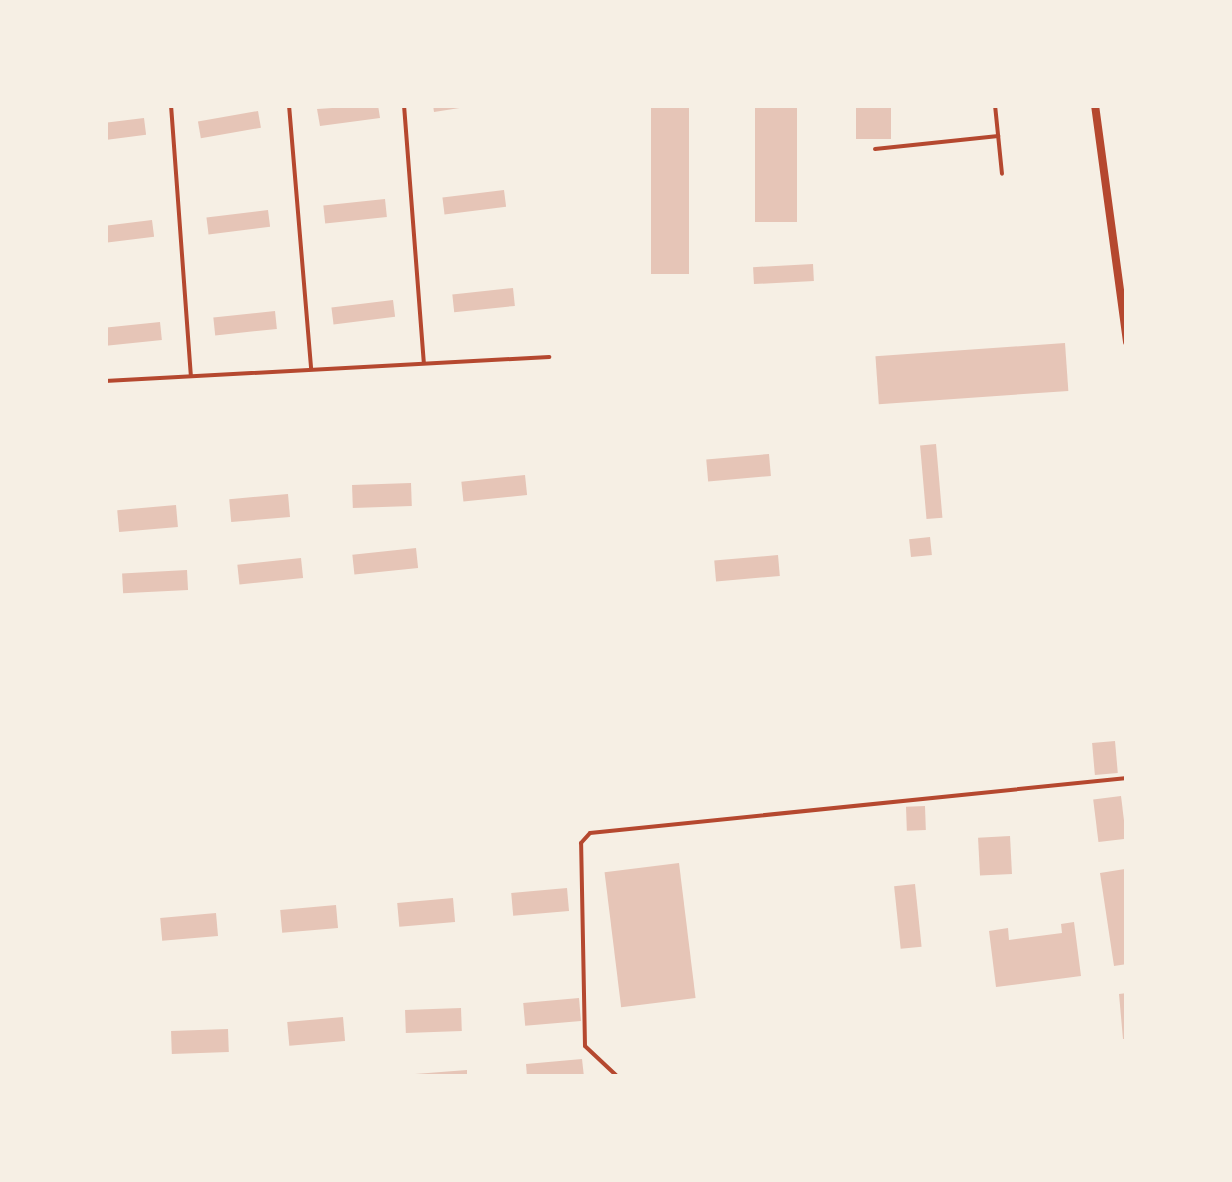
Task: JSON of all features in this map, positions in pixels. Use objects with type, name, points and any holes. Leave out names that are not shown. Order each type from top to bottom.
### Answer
[{"type":"street","points":[[1095,105],[1127,342]]},
{"type":"lane","points":[[171,105],[191,375]]},
{"type":"lane","points":[[289,105],[311,368]]},
{"type":"lane","points":[[404,105],[424,362]]},
{"type":"lane","points":[[995,105],[1002,174]]},
{"type":"lane","points":[[875,149],[998,136]]},
{"type":"lane","points":[[105,381],[549,357]]},
{"type":"lane","points":[[618,1077],[586,1046],[582,843],[590,833],[1127,778]]},
{"type":"building","points":[[378,105],[380,118],[320,126],[317,109]]},
{"type":"building","points":[[433,105],[466,105],[466,107],[434,112]]},
{"type":"building","points":[[651,105],[689,105],[689,274],[651,274]]},
{"type":"building","points":[[755,105],[797,105],[797,222],[755,222]]},
{"type":"building","points":[[856,105],[891,105],[891,139],[856,139]]},
{"type":"building","points":[[258,111],[261,128],[201,138],[198,122]]},
{"type":"building","points":[[144,118],[146,135],[107,140],[105,123]]},
{"type":"building","points":[[504,190],[506,207],[445,214],[442,198]]},
{"type":"building","points":[[385,199],[387,217],[325,223],[323,205]]},
{"type":"building","points":[[268,210],[270,227],[209,234],[206,218]]},
{"type":"building","points":[[152,220],[154,237],[107,243],[105,226]]},
{"type":"building","points":[[813,264],[814,281],[754,284],[753,267]]},
{"type":"building","points":[[513,288],[515,306],[454,312],[452,294]]},
{"type":"building","points":[[393,300],[395,317],[334,324],[331,308]]},
{"type":"building","points":[[275,311],[277,329],[215,335],[213,317]]},
{"type":"building","points":[[160,322],[162,340],[106,346],[105,328]]},
{"type":"building","points":[[1065,343],[1068,391],[879,404],[875,356]]},
{"type":"building","points":[[936,444],[942,518],[927,519],[920,445]]},
{"type":"building","points":[[769,454],[771,476],[708,481],[706,459]]},
{"type":"building","points":[[525,475],[527,495],[463,502],[461,482]]},
{"type":"building","points":[[411,483],[412,506],[353,508],[352,485]]},
{"type":"building","points":[[288,494],[290,517],[231,522],[229,499]]},
{"type":"building","points":[[176,505],[178,527],[119,532],[117,510]]},
{"type":"building","points":[[930,537],[932,555],[911,557],[909,539]]},
{"type":"building","points":[[416,548],[418,568],[354,575],[352,555]]},
{"type":"building","points":[[778,555],[780,576],[716,581],[714,561]]},
{"type":"building","points":[[301,558],[303,578],[239,585],[237,565]]},
{"type":"building","points":[[187,570],[188,590],[123,593],[122,573]]},
{"type":"building","points":[[1115,741],[1118,773],[1095,775],[1092,743]]},
{"type":"building","points":[[1121,796],[1126,839],[1098,842],[1093,799]]},
{"type":"building","points":[[925,806],[926,830],[907,831],[906,807]]},
{"type":"building","points":[[1010,836],[1012,874],[980,876],[978,838]]},
{"type":"building","points":[[679,863],[696,998],[621,1007],[605,872]]},
{"type":"building","points":[[1125,869],[1127,964],[1114,966],[1100,873]]},
{"type":"building","points":[[915,884],[922,947],[901,949],[894,886]]},
{"type":"building","points":[[567,888],[569,911],[513,916],[511,893]]},
{"type":"building","points":[[453,898],[455,922],[399,927],[397,903]]},
{"type":"building","points":[[336,905],[338,928],[282,933],[280,910]]},
{"type":"building","points":[[216,913],[218,936],[162,941],[160,918]]},
{"type":"building","points":[[1074,922],[1081,976],[996,987],[989,931],[1008,928],[1009,940],[1062,933],[1061,924]]},
{"type":"building","points":[[1127,993],[1127,1039],[1123,1039],[1119,994]]},
{"type":"building","points":[[579,998],[581,1021],[525,1026],[523,1003]]},
{"type":"building","points":[[461,1008],[462,1031],[406,1033],[405,1010]]},
{"type":"building","points":[[343,1017],[345,1041],[289,1046],[287,1022]]},
{"type":"building","points":[[228,1029],[229,1052],[172,1054],[171,1031]]},
{"type":"building","points":[[582,1059],[584,1077],[527,1077],[526,1064]]},
{"type":"building","points":[[467,1070],[467,1077],[415,1077],[415,1074]]}]
